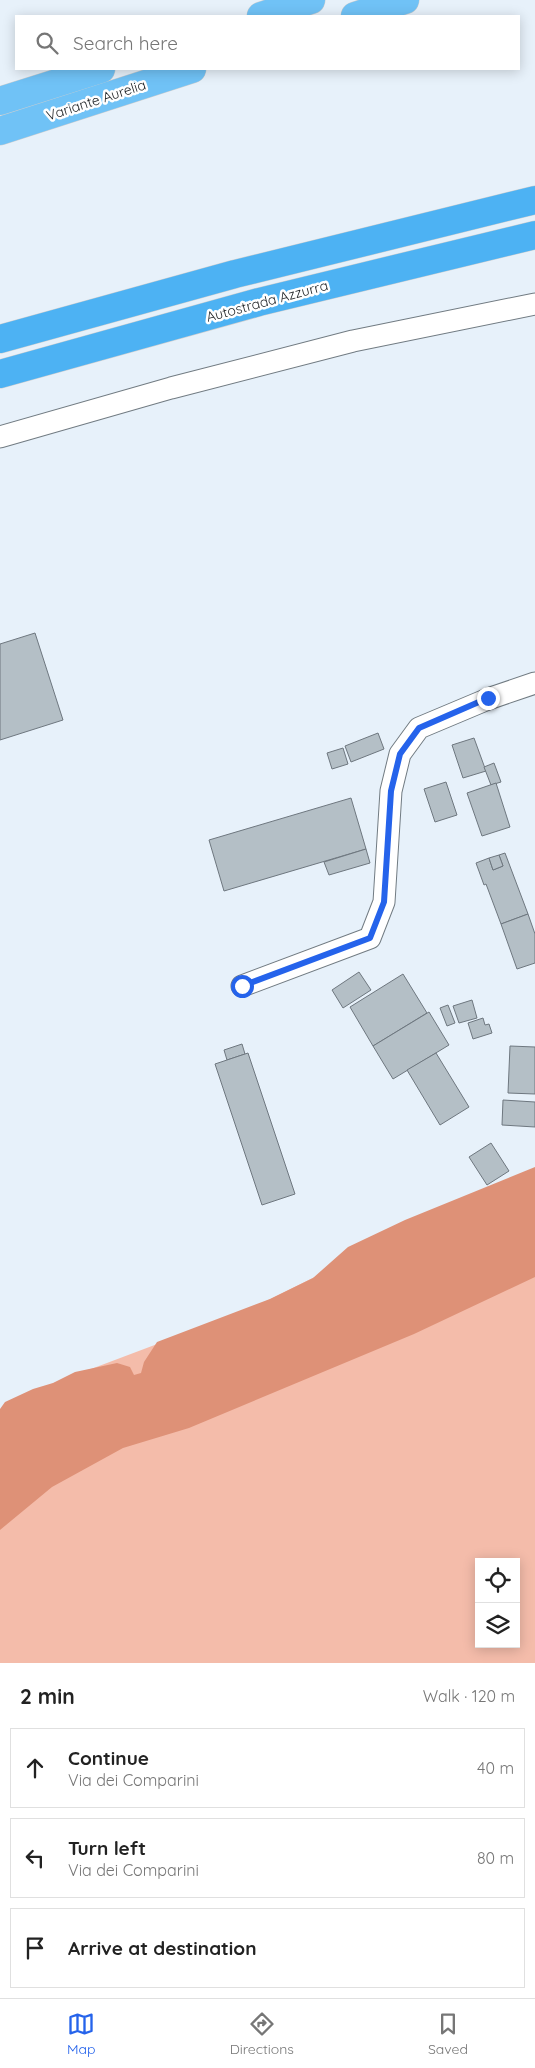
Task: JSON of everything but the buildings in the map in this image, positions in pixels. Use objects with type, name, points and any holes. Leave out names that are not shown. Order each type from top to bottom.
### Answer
[{"type":"highway","points":[[264,15],[311,0]]},
{"type":"highway","points":[[358,15],[405,0]]},
{"type":"highway","name":"Variante Aurelia","points":[[0,101],[98,70]]},
{"type":"highway","name":"Variante Aurelia","points":[[0,130],[189,70]]},
{"type":"highway","points":[[0,339],[235,274],[535,200]]},
{"type":"highway","name":"Autostrada Azzurra","points":[[0,374],[258,302],[535,235]]},
{"type":"street","points":[[0,436],[171,388],[353,341],[535,304]]},
{"type":"street","points":[[242,986],[370,938],[384,902],[391,791],[400,754],[419,728],[488,698],[535,683]]},
{"type":"shaded area","points":[[535,1167],[535,1277],[414,1334],[189,1428],[123,1448],[52,1487],[0,1530],[0,1409],[5,1402],[75,1372],[117,1363],[130,1367],[134,1375],[141,1373],[144,1362],[157,1342],[270,1299],[313,1278],[348,1247],[405,1220]]},
{"type":"shaded area","points":[[535,1168],[535,1663],[0,1663],[0,1422],[46,1386],[250,1309]]},
{"type":"route","points":[[242,986],[370,938],[384,902],[391,791],[400,754],[419,728],[488,698]]}]
